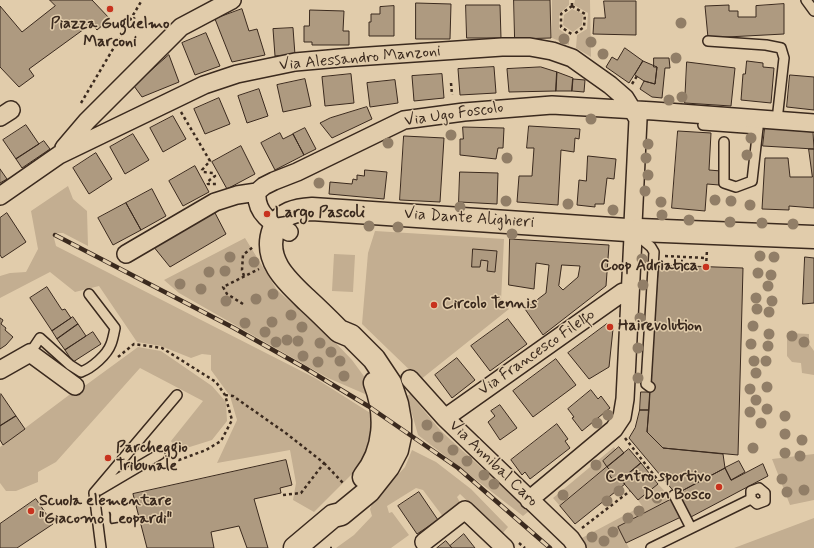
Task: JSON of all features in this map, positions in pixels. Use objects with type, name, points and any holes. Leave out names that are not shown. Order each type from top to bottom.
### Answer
[{"type":"street","points":[[59,155],[87,121],[181,27],[232,0]]},
{"type":"street","name":"Via Alessandro Manzoni","points":[[0,196],[59,155],[204,85],[237,74],[295,62],[502,47],[530,47],[552,51],[572,58],[610,85],[625,98],[633,110]]},
{"type":"street","name":"Via Ugo Foscolo","points":[[126,254],[215,202],[237,195],[257,192],[264,186],[274,181],[297,172],[404,120],[464,112],[552,105],[633,110],[759,124],[777,120],[814,123]]},
{"type":"street","points":[[529,500],[614,429],[622,418],[625,398],[634,231],[638,119],[633,110]]},
{"type":"street","points":[[257,192],[257,200],[262,210],[282,229],[272,236],[271,251],[284,278],[339,331],[350,336],[374,359],[390,383],[397,404],[400,421],[400,436],[397,450],[388,467],[369,490],[341,514],[332,516],[295,548]]},
{"type":"street","name":"Via Dante Alighieri","points":[[282,229],[312,209],[634,231],[814,237]]},
{"type":"street","name":"Via Francesco Filelfo","points":[[445,418],[623,292],[630,292]]},
{"type":"street","points":[[0,370],[30,353],[75,386]]},
{"type":"street","name":"Via Annibal Caro","points":[[410,379],[445,418],[571,540],[577,548]]},
{"type":"street","points":[[424,542],[465,510],[505,548]]},
{"type":"lane","points":[[806,0],[814,11]]},
{"type":"lane","points":[[708,41],[766,45],[781,48],[784,58],[777,120]]},
{"type":"lane","points":[[703,125],[759,124],[752,181],[736,187],[724,182],[724,142]]},
{"type":"lane","points":[[634,231],[651,247],[654,252],[646,384],[650,387]]},
{"type":"lane","points":[[30,353],[40,338],[70,365],[81,372],[88,369],[106,353],[111,344],[115,328],[89,294]]},
{"type":"lane","points":[[100,548],[94,493],[177,395]]},
{"type":"lane","points":[[94,493],[160,454]]},
{"type":"lane","points":[[674,496],[691,528]]},
{"type":"lane","points":[[651,548],[751,499]]},
{"type":"path","points":[[79,107],[142,0]]},
{"type":"path","points":[[572,0],[572,6]]},
{"type":"path","points":[[572,6],[585,14],[584,27],[573,35],[561,27],[561,14],[572,6]]},
{"type":"path","points":[[629,87],[637,76]]},
{"type":"path","points":[[452,83],[452,95]]},
{"type":"path","points":[[174,99],[210,161],[202,170],[203,172],[213,172],[215,176],[207,182],[208,184],[218,184],[218,186]]},
{"type":"path","points":[[244,276],[242,270],[242,255],[253,247]]},
{"type":"path","points":[[706,267],[707,250]]},
{"type":"path","points":[[662,251],[665,256],[706,258]]},
{"type":"path","points":[[243,304],[228,294],[223,287],[265,266]]},
{"type":"path","points":[[225,395],[232,396],[239,400],[287,434],[324,463],[343,484]]},
{"type":"path","points":[[625,438],[657,479]]},
{"type":"path","points":[[283,495],[301,493],[324,463]]},
{"type":"path","points":[[578,531],[630,491]]},
{"type":"shaded area","points":[[552,0],[569,0],[569,5],[559,14],[559,29],[569,36],[569,45],[552,38]]},
{"type":"shaded area","points":[[575,0],[590,0],[591,57],[576,48],[577,35],[587,29],[588,13],[574,5]]},
{"type":"shaded area","points":[[572,9],[583,14],[582,25],[573,32],[563,25],[564,15]]},
{"type":"shaded area","points":[[68,186],[73,199],[87,211],[88,246],[63,233],[56,233],[54,238],[56,246],[315,378],[375,416],[376,429],[361,465],[314,512],[293,500],[296,483],[290,450],[217,463],[237,420],[230,396],[211,370],[211,355],[202,354],[191,358],[161,346],[137,342],[99,286],[75,292],[50,272],[0,298],[0,276],[10,273],[26,272],[38,249],[31,211]]},
{"type":"shaded area","name":"Circolo Tennis","points":[[375,231],[504,239],[501,301],[509,309],[420,380],[362,324],[368,253]]},
{"type":"shaded area","points":[[245,238],[277,290],[332,339],[352,360],[366,379],[365,394],[328,378],[179,293],[164,280]]},
{"type":"shaded area","points":[[334,254],[355,255],[353,292],[332,291]]},
{"type":"shaded area","points":[[787,333],[809,334],[809,344],[814,351],[814,375],[802,373],[801,363],[792,362],[787,356]]},
{"type":"shaded area","points":[[138,347],[161,351],[212,386],[226,402],[227,421],[212,440],[177,451],[171,441],[203,401],[140,368],[56,462],[38,472],[38,482],[16,491],[6,491],[0,483],[0,447],[81,386],[86,385]]},
{"type":"shaded area","points":[[410,394],[441,431],[529,511],[523,516],[418,435],[407,396]]},
{"type":"shaded area","points":[[614,447],[616,450],[603,461],[607,467],[560,506],[553,498]]},
{"type":"shaded area","points":[[412,450],[436,462],[471,489],[508,527],[502,534],[460,494],[457,497],[462,506],[444,518],[423,490],[416,488],[387,506],[389,513],[392,512],[409,535],[391,548],[336,548],[354,535],[372,516],[370,509],[373,502],[405,467]]},
{"type":"shaded area","points":[[814,454],[814,500],[790,505],[772,459]]},
{"type":"shaded area","points":[[658,484],[672,499],[618,527],[629,548],[584,548],[580,539],[642,506],[638,500]]},
{"type":"shaded area","points":[[814,518],[814,548],[734,548]]},
{"type":"building","points":[[50,0],[92,0],[110,19],[97,30],[91,24],[29,69],[34,76],[19,87],[0,67],[0,6],[22,32],[55,6]]},
{"type":"building","points":[[514,0],[550,0],[551,38],[515,39]]},
{"type":"building","points":[[604,1],[636,1],[636,35],[593,34],[594,18],[605,18]]},
{"type":"building","points":[[416,3],[451,4],[450,39],[416,39]]},
{"type":"building","points":[[784,4],[784,34],[708,38],[705,6],[729,5],[729,11],[738,11],[738,17],[756,17],[756,6]]},
{"type":"building","points":[[466,5],[500,5],[501,38],[467,38]]},
{"type":"building","points":[[394,6],[394,36],[369,36],[369,22],[371,22],[371,14],[380,14],[380,7]]},
{"type":"building","points":[[242,9],[249,31],[257,29],[265,55],[232,62],[215,19]]},
{"type":"building","points":[[310,10],[344,11],[343,31],[349,31],[349,45],[312,45],[312,42],[304,42],[304,26],[309,26]]},
{"type":"building","points":[[293,28],[295,55],[275,56],[273,29]]},
{"type":"building","points":[[206,33],[220,66],[195,75],[182,43]]},
{"type":"building","points":[[625,48],[643,61],[629,83],[606,67],[612,57],[617,60]]},
{"type":"building","points":[[169,55],[179,82],[142,97],[134,86]]},
{"type":"building","points":[[654,58],[669,58],[670,68],[665,68],[662,98],[652,97],[640,89],[644,81],[655,84],[657,67],[654,67]]},
{"type":"building","points":[[643,61],[657,67],[655,84],[644,81],[635,75]]},
{"type":"building","points":[[747,61],[763,63],[763,67],[774,68],[771,103],[741,100],[743,74],[745,74]]},
{"type":"building","points":[[687,62],[735,68],[731,106],[685,103]]},
{"type":"building","points":[[494,67],[496,93],[460,95],[458,69]]},
{"type":"building","points":[[541,67],[557,72],[556,91],[509,92],[507,69]]},
{"type":"building","points":[[557,72],[573,78],[572,91],[556,91]]},
{"type":"building","points":[[351,74],[354,103],[325,106],[322,77]]},
{"type":"building","points":[[442,74],[444,98],[414,101],[412,76]]},
{"type":"building","points":[[790,75],[814,77],[814,110],[787,107]]},
{"type":"building","points":[[305,79],[311,106],[283,112],[277,85]]},
{"type":"building","points":[[573,79],[585,80],[584,92],[572,91]]},
{"type":"building","points":[[395,80],[398,103],[370,107],[367,83]]},
{"type":"building","points":[[259,89],[268,116],[247,123],[238,96]]},
{"type":"building","points":[[219,98],[230,124],[205,134],[194,109]]},
{"type":"building","points":[[367,107],[372,119],[332,138],[320,123],[330,118]]},
{"type":"building","points":[[173,116],[186,139],[163,152],[150,128]]},
{"type":"building","points":[[26,125],[39,144],[16,159],[3,140]]},
{"type":"building","points":[[529,126],[580,129],[579,139],[575,138],[574,152],[561,150],[558,205],[517,202],[519,176],[532,176],[534,148],[527,148]]},
{"type":"building","points":[[463,127],[504,128],[503,148],[498,148],[496,159],[460,155],[460,139],[463,139]]},
{"type":"building","points":[[305,128],[316,149],[304,155],[293,134]]},
{"type":"building","points":[[765,128],[813,132],[814,149],[763,146]]},
{"type":"building","points":[[678,131],[711,133],[709,170],[721,171],[719,185],[707,184],[705,211],[672,208]]},
{"type":"building","points":[[280,133],[283,139],[293,134],[304,155],[275,170],[261,143]]},
{"type":"building","points":[[133,134],[149,160],[125,174],[110,147]]},
{"type":"building","points":[[404,136],[444,138],[440,202],[400,200]]},
{"type":"building","points":[[44,141],[50,149],[22,168],[16,159]]},
{"type":"building","points":[[241,146],[255,174],[227,189],[212,162]]},
{"type":"building","points":[[809,149],[814,149],[814,208],[789,206],[789,210],[762,209],[765,158],[788,158],[790,177],[812,177]]},
{"type":"building","points":[[96,153],[112,179],[89,194],[73,168]]},
{"type":"building","points":[[588,156],[616,159],[614,179],[607,178],[604,204],[595,204],[595,207],[577,205],[579,180],[586,181]]},
{"type":"building","points":[[195,166],[209,192],[183,206],[169,181]]},
{"type":"building","points":[[0,169],[7,179],[0,183]]},
{"type":"building","points":[[365,170],[387,172],[384,199],[329,194],[330,182],[352,184],[353,179],[357,180],[357,175],[364,176]]},
{"type":"building","points":[[460,172],[498,173],[497,204],[459,202]]},
{"type":"building","points":[[152,189],[166,216],[141,230],[126,203]]},
{"type":"building","points":[[126,203],[141,230],[113,245],[98,218]]},
{"type":"building","points":[[214,211],[226,234],[170,267],[153,246]]},
{"type":"building","points":[[7,213],[26,242],[2,258],[0,255],[0,218]]},
{"type":"building","points":[[510,239],[609,245],[606,286],[543,335],[525,309],[546,293],[549,265],[536,263],[534,289],[509,285]],"holes":[[[562,265],[580,266],[578,277],[563,290],[559,286]]]},
{"type":"building","points":[[473,249],[497,251],[495,272],[487,271],[488,261],[481,260],[480,267],[472,267]]},
{"type":"building","points":[[805,257],[814,258],[814,303],[803,304]]},
{"type":"building","points":[[662,265],[743,268],[738,455],[663,448],[647,432],[658,271],[659,267]]},
{"type":"building","points":[[47,287],[62,310],[65,309],[71,318],[52,331],[30,298]]},
{"type":"building","points":[[73,317],[78,324],[57,339],[52,331]]},
{"type":"building","points":[[0,318],[3,320],[1,324],[6,328],[5,330],[13,337],[0,349]]},
{"type":"building","points":[[508,319],[527,344],[490,371],[471,346]]},
{"type":"building","points":[[78,324],[86,336],[65,350],[57,339]]},
{"type":"building","points":[[607,324],[613,329],[609,367],[589,379],[568,353]]},
{"type":"building","points":[[93,332],[101,344],[73,362],[65,350]]},
{"type":"building","points":[[457,358],[475,380],[452,398],[435,375]]},
{"type":"building","points":[[556,359],[576,385],[533,417],[513,391]]},
{"type":"building","points":[[591,390],[598,399],[601,396],[610,408],[582,431],[572,418],[574,417],[568,409]]},
{"type":"building","points":[[641,392],[650,392],[649,410],[640,410]]},
{"type":"building","points":[[1,394],[16,416],[0,426],[0,395]]},
{"type":"building","points":[[500,405],[517,428],[500,440],[488,422],[495,416],[491,411]]},
{"type":"building","points":[[640,410],[649,410],[647,432],[663,448],[723,454],[725,468],[676,494],[629,438],[635,428]]},
{"type":"building","points":[[16,416],[25,429],[3,445],[0,440],[0,426]]},
{"type":"building","points":[[557,424],[568,439],[565,441],[570,448],[530,479],[525,472],[522,475],[511,460]]},
{"type":"building","points":[[619,447],[624,453],[607,467],[603,461]]},
{"type":"building","points":[[629,449],[641,463],[621,480],[619,477],[614,481],[607,472],[610,470],[607,467]]},
{"type":"building","points":[[286,460],[292,485],[280,488],[281,493],[254,499],[268,548],[247,548],[239,526],[211,532],[214,548],[147,548],[133,494]]},
{"type":"building","points":[[739,461],[745,472],[731,480],[725,468]]},
{"type":"building","points":[[641,463],[658,484],[638,500],[621,480]]},
{"type":"building","name":"Centro sportivo Don Bosco","points":[[763,464],[768,476],[689,518],[676,494],[725,468],[731,480]]},
{"type":"building","points":[[607,467],[610,470],[607,472],[614,481],[619,477],[625,484],[575,524],[560,506]]},
{"type":"building","points":[[419,492],[438,520],[417,534],[398,506]]},
{"type":"building","name":"Scuola elementare \"Giacomo Leopardi\"","points":[[36,499],[53,524],[17,548],[0,548],[0,524]]},
{"type":"building","points":[[672,499],[681,517],[626,543],[618,527]]},
{"type":"building","points":[[464,534],[475,548],[452,548],[450,546]]},
{"type":"building","points":[[446,541],[452,548],[437,548]]},
{"type":"railway","points":[[55,235],[234,328],[368,406],[458,468],[550,548]]},
{"type":"place","name":"Piazza Guglielmo Marconi","points":[[110,9]]},
{"type":"place","name":"Largo Pascoli","points":[[267,214]]},
{"type":"place","name":"Coop Adriatica","points":[[706,267]]},
{"type":"place","name":"Circolo Tennis","points":[[434,305]]},
{"type":"place","name":"Hairevolution","points":[[610,327]]},
{"type":"place","name":"Parcheggio Tribunale","points":[[108,458]]},
{"type":"place","name":"Centro sportivo Don Bosco","points":[[719,487]]},
{"type":"place","name":"Scuola elementare \"Giacomo Leopardi\"","points":[[31,511]]}]
